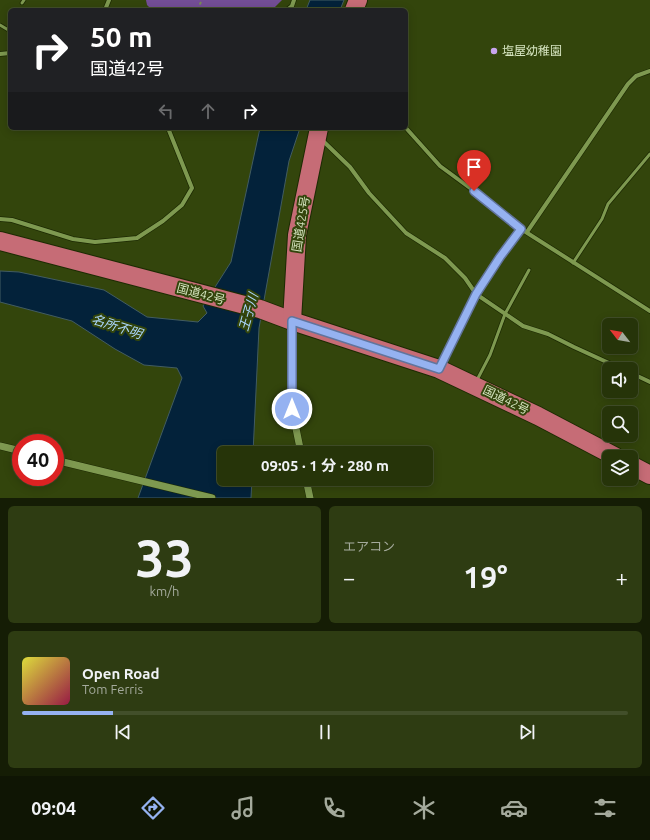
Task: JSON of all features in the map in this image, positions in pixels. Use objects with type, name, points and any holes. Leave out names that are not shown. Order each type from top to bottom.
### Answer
[{"type":"highway","name":"国道425号","points":[[292,321],[297,235],[318,132]]},
{"type":"highway","name":"国道42号","points":[[0,241],[260,310],[439,369],[538,416],[603,450]]},
{"type":"highway","points":[[638,469],[650,475]]},
{"type":"street","points":[[528,232],[628,84],[636,76],[650,71]]},
{"type":"street","points":[[0,219],[12,220],[73,239],[95,242],[137,238],[163,222],[182,205],[192,188],[169,130]]},
{"type":"street","points":[[408,130],[440,166],[485,199],[521,229],[528,232],[573,263],[650,311]]},
{"type":"street","points":[[318,132],[350,168],[368,193],[406,233],[444,258],[465,278],[476,294],[523,326],[548,334],[607,362]]},
{"type":"street","points":[[439,369],[476,294],[500,257],[521,229]]},
{"type":"street","points":[[292,321],[292,409],[300,446]]},
{"type":"street","points":[[638,376],[650,382]]},
{"type":"street","points":[[0,446],[12,449]]},
{"type":"street","points":[[64,462],[212,498]]},
{"type":"street","points":[[307,486],[310,498]]},
{"type":"lane","points":[[573,263],[602,219],[608,204],[650,154]]},
{"type":"lane","points":[[474,385],[490,356],[505,314],[529,270]]},
{"type":"shaded area","points":[[146,0],[282,0],[274,8],[150,8],[147,5]]},
{"type":"water","points":[[310,0],[344,0],[341,8],[307,8]]},
{"type":"water","points":[[260,130],[299,130],[289,161],[259,328],[253,446],[217,446],[217,486],[252,486],[251,498],[138,498],[182,378],[177,368],[144,365],[115,349],[72,321],[0,302],[0,271],[19,272],[104,290],[147,317],[198,322],[207,313],[203,306],[231,262]]},
{"type":"place","name":"塩屋幼稚園","points":[[494,51]]},
{"type":"route","points":[[292,409],[292,321],[439,369],[476,294],[500,257],[521,229],[474,191]]},
{"type":"water label","name":"王子川","points":[[248,312]]},
{"type":"water label","name":"名所不明","points":[[117,326]]}]
